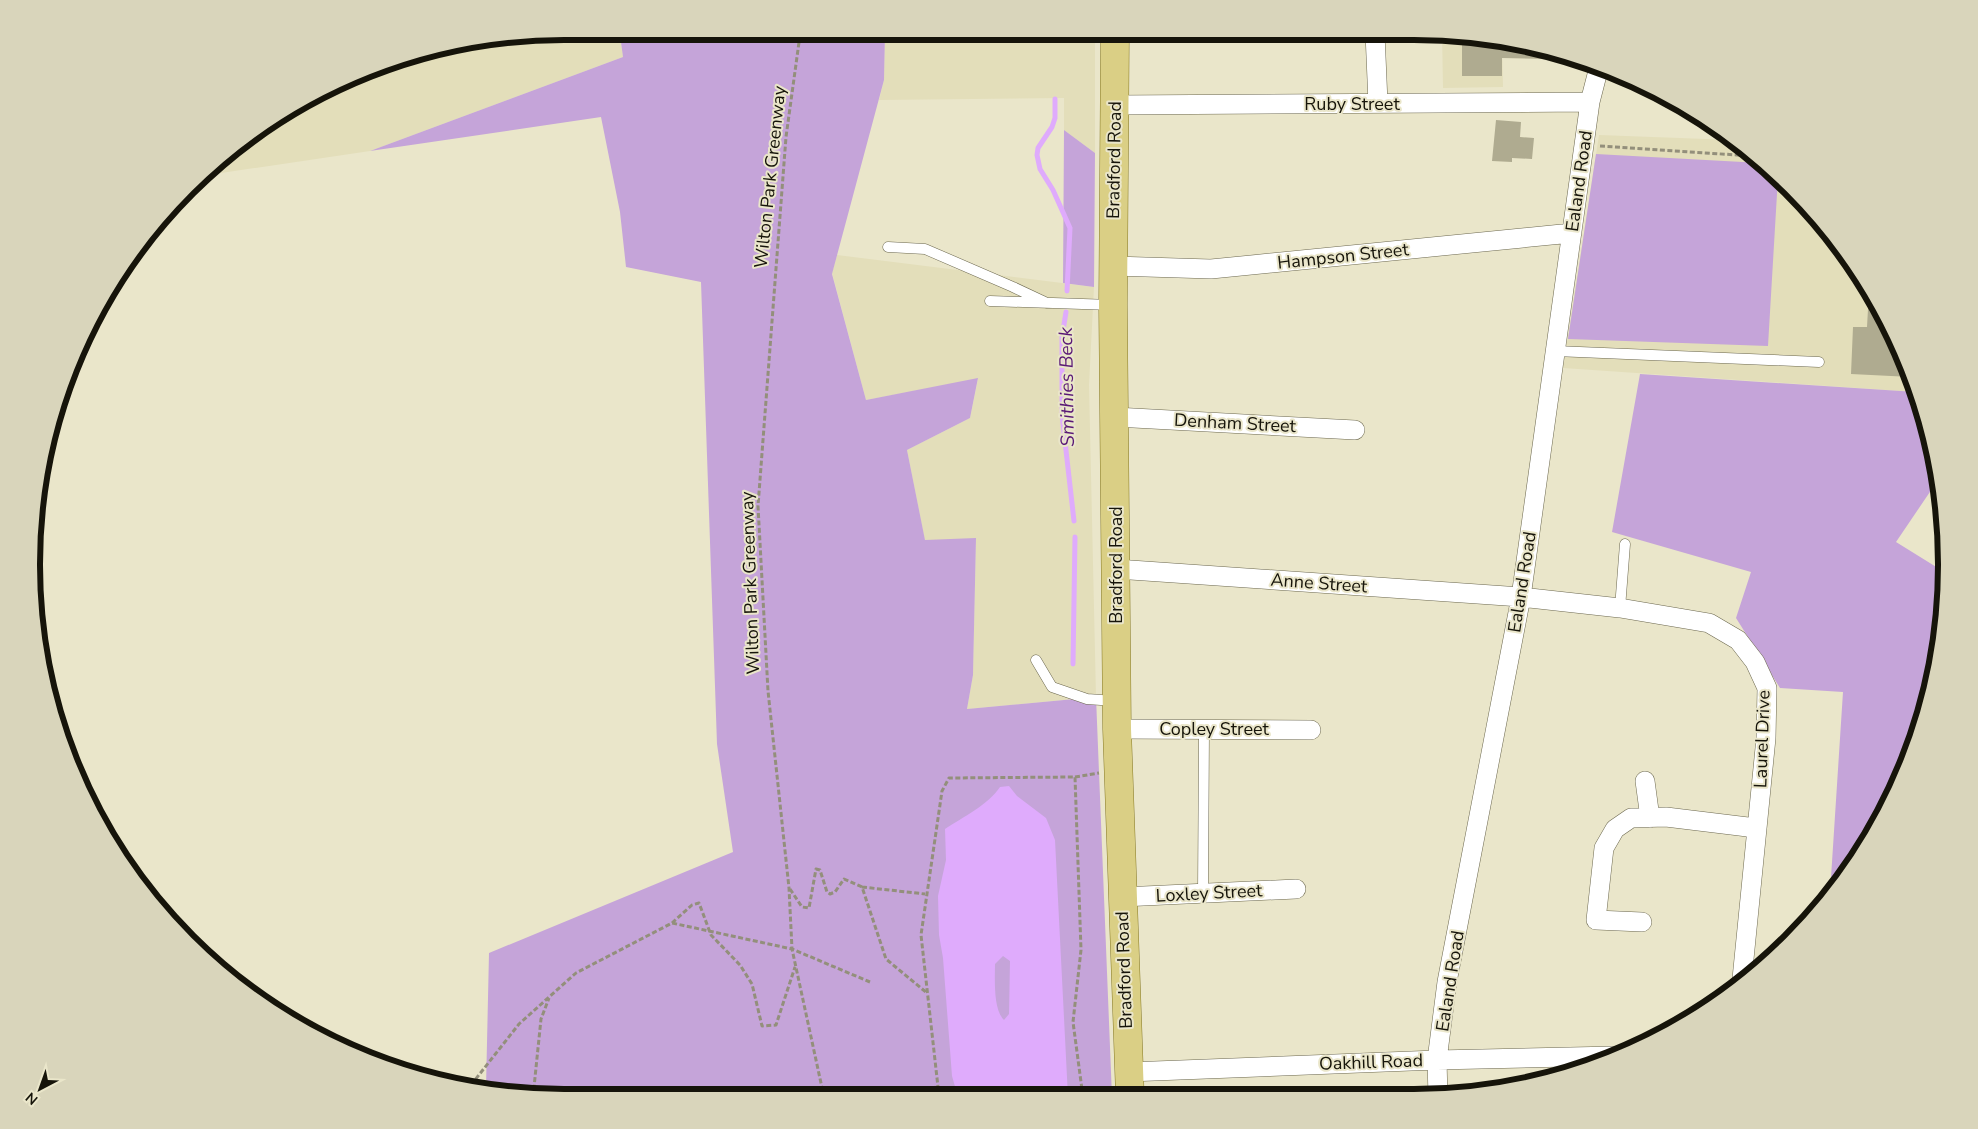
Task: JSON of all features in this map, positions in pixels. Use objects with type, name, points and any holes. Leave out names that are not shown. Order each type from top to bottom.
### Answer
[{"type":"main road","name":"Bradford Road","points":[[1115,40],[1113,305],[1116,701],[1129,1084]]},
{"type":"street","points":[[1375,40],[1378,103]]},
{"type":"street","name":"Ealand Road","points":[[1438,1088],[1437,1060],[1448,982],[1521,597],[1590,102],[1597,74]]},
{"type":"street","name":"Ruby Street","points":[[1115,105],[1590,102]]},
{"type":"street","name":"Hampson Street","points":[[1113,266],[1211,269],[1572,233]]},
{"type":"street","name":"Denham Street","points":[[1115,417],[1355,430]]},
{"type":"street","name":"Anne Street","points":[[1116,569],[1521,597]]},
{"type":"street","name":"Laurel Drive","points":[[1521,597],[1620,608],[1709,623],[1738,640],[1755,662],[1767,688],[1766,738],[1743,973]]},
{"type":"street","name":"Copley Street","points":[[1117,729],[1311,730]]},
{"type":"street","points":[[1645,781],[1650,818]]},
{"type":"street","points":[[1642,922],[1596,920],[1598,886],[1604,848],[1615,828],[1631,818],[1666,818],[1756,828]]},
{"type":"street","name":"Loxley Street","points":[[1122,897],[1296,889]]},
{"type":"street","name":"Oakhill Road","points":[[1129,1084],[1437,1060],[1594,1056]]},
{"type":"lane","points":[[888,247],[925,249],[1047,303]]},
{"type":"lane","points":[[990,301],[1113,305]]},
{"type":"lane","points":[[1555,351],[1819,362]]},
{"type":"lane","points":[[1620,608],[1625,544]]},
{"type":"lane","points":[[1036,660],[1052,687],[1087,699],[1116,701]]},
{"type":"lane","points":[[1203,894],[1204,729]]},
{"type":"path","name":"Wilton Park Greenway","points":[[799,40],[786,137],[774,271],[758,506],[768,691],[789,888],[792,949],[822,1089]]},
{"type":"path","points":[[1584,146],[1742,155]]},
{"type":"path","points":[[923,1089],[938,1087],[921,934],[942,791],[949,778],[1075,777],[1081,950],[1074,1022],[1082,1089]]},
{"type":"path","points":[[789,888],[802,906],[809,908],[816,869],[820,870],[827,892],[830,894],[835,892],[844,879],[862,887],[926,894]]},
{"type":"path","points":[[862,887],[886,959],[927,993]]},
{"type":"path","points":[[474,1081],[519,1024],[576,973],[672,923],[692,905],[699,903],[710,932],[740,965],[752,984],[762,1026],[776,1025],[795,969],[792,949]]},
{"type":"path","points":[[672,923],[792,949],[870,982]]},
{"type":"path","points":[[534,1088],[540,1019],[549,997]]},
{"type":"shaded area","points":[[621,40],[623,57],[370,151],[215,174],[245,148],[302,110],[364,80],[396,68],[462,50],[496,44],[530,41]]},
{"type":"shaded area","points":[[621,40],[885,40],[884,80],[832,274],[866,400],[978,378],[970,418],[907,450],[925,540],[976,538],[973,675],[967,709],[1096,697],[1112,1089],[564,1089],[530,1088],[486,1083],[489,953],[733,852],[717,744],[701,282],[626,267],[620,212],[601,117],[370,151],[623,57]]},
{"type":"shaded area","points":[[885,40],[1095,40],[1095,153],[1064,130],[1064,98],[879,100],[884,80]]},
{"type":"shaded area","points":[[1442,41],[1502,48],[1503,87],[1443,88]]},
{"type":"shaded area","points":[[1064,130],[1095,153],[1094,287],[1063,283]]},
{"type":"shaded area","points":[[1599,135],[1721,140],[1759,170],[1784,194],[1830,245],[1868,302],[1898,364],[1908,391],[1563,368]]},
{"type":"shaded area","points":[[1596,154],[1750,162],[1777,188],[1768,346],[1568,339]]},
{"type":"shaded area","points":[[837,255],[1094,287],[1089,385],[1096,697],[967,709],[973,675],[976,539],[925,541],[907,450],[970,418],[978,379],[866,400],[832,273]]},
{"type":"shaded area","points":[[1640,374],[1908,391],[1920,429],[1933,488],[1896,542],[1938,568],[1934,633],[1920,700],[1898,765],[1868,827],[1831,883],[1843,692],[1780,688],[1736,618],[1751,572],[1612,532]]},
{"type":"shaded area","points":[[1009,786],[1017,796],[1046,818],[1055,840],[1068,1089],[956,1089],[952,1076],[943,958],[939,935],[938,896],[946,860],[945,829],[982,805],[1000,787]],"holes":[[[1003,956],[1010,961],[1009,1014],[1004,1020],[1000,1015],[996,1002],[995,964]]]},
{"type":"building","points":[[1462,42],[1516,50],[1548,58],[1502,58],[1502,76],[1462,76]]},
{"type":"building","points":[[1496,120],[1521,122],[1520,137],[1534,138],[1532,159],[1512,158],[1512,162],[1492,161]]},
{"type":"building","points":[[1868,303],[1903,377],[1851,374],[1853,327],[1867,327]]},
{"type":"waterway","points":[[1055,99],[1055,118],[1052,127],[1038,148],[1037,155],[1040,169],[1053,190],[1070,228],[1067,291]]},
{"type":"waterway","name":"Smithies Beck","points":[[1066,312],[1062,337],[1062,415],[1074,521]]},
{"type":"waterway","name":"Smithies Beck","points":[[1073,664],[1075,537]]}]
